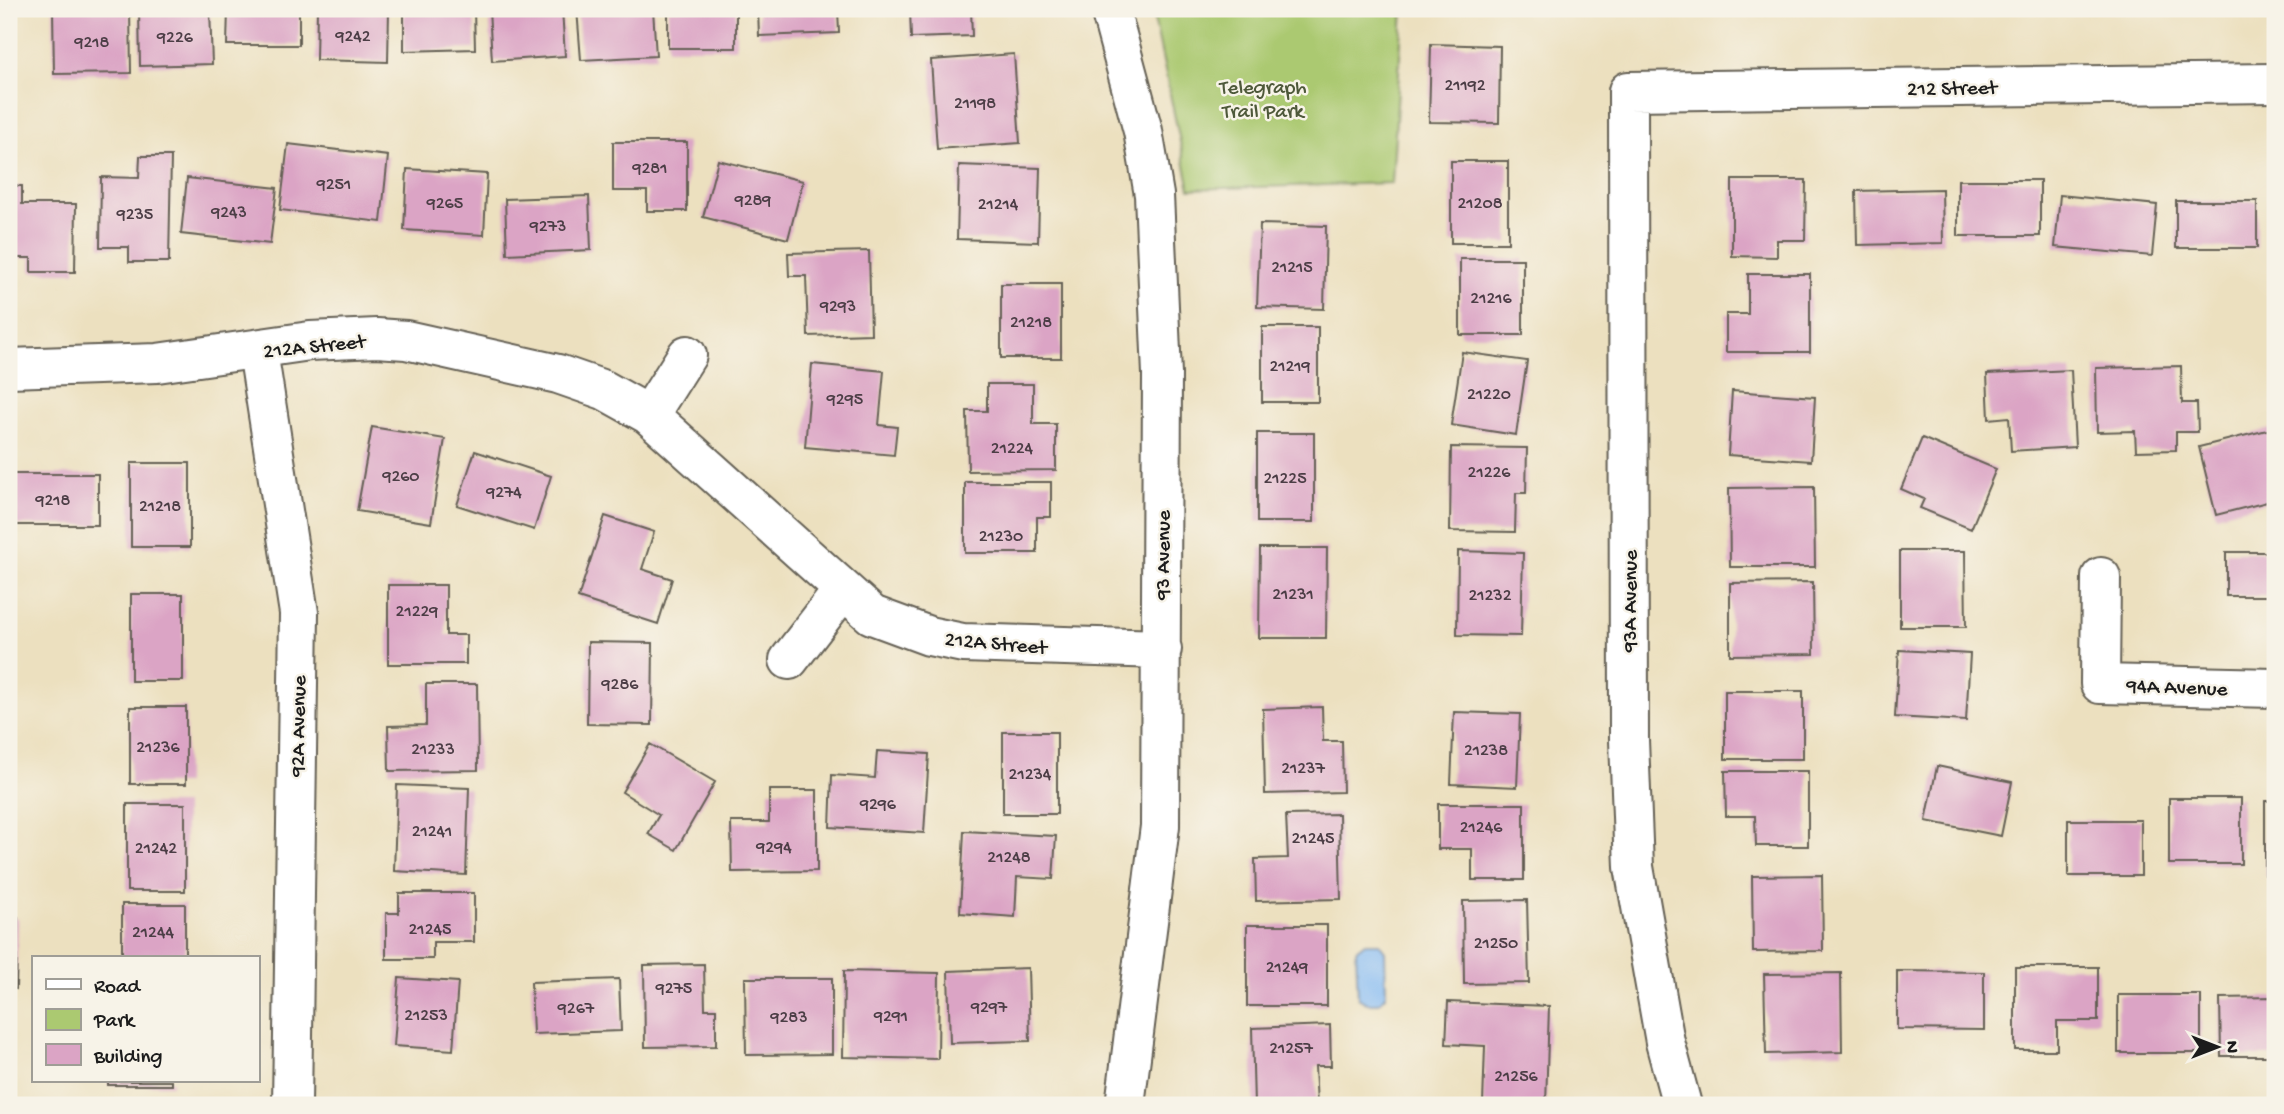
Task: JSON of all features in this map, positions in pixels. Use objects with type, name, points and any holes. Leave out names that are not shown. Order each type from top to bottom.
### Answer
[{"type":"street","name":"93 Avenue","points":[[1110,9],[1143,131],[1154,195],[1162,373],[1160,826],[1125,1105]]},
{"type":"street","name":"212 Street","points":[[1628,91],[2275,83]]},
{"type":"street","name":"93A Avenue","points":[[1628,91],[1629,740],[1632,842],[1651,972],[1682,1105]]},
{"type":"street","name":"212A Street","points":[[9,368],[130,365],[344,338],[406,340],[558,374],[604,390],[649,415],[842,591],[872,615],[897,626],[963,643],[1162,649]]},
{"type":"street","name":"92A Avenue","points":[[257,351],[299,613],[292,1105]]},
{"type":"street","points":[[649,415],[687,355]]},
{"type":"street","name":"94A Avenue","points":[[2101,577],[2100,684],[2275,688]]},
{"type":"street","points":[[789,660],[842,591]]},
{"type":"green space","name":"Telegraph Trail Park","points":[[1152,9],[1403,9],[1392,183],[1190,189]]},
{"type":"water","points":[[1365,943],[1379,943],[1385,951],[1386,996],[1379,1003],[1367,1003],[1358,998],[1356,950]]},
{"type":"building","points":[[53,9],[130,9],[131,73],[54,74]]},
{"type":"building","points":[[139,9],[210,9],[212,64],[140,66]]},
{"type":"building","points":[[228,9],[299,9],[299,45],[227,45]]},
{"type":"building","points":[[317,9],[389,9],[388,62],[316,60]]},
{"type":"building","points":[[404,9],[474,9],[475,49],[404,51]]},
{"type":"building","points":[[489,9],[562,9],[565,56],[492,61]]},
{"type":"building","points":[[577,9],[653,9],[656,56],[581,60]]},
{"type":"building","points":[[668,9],[736,9],[736,48],[668,48]]},
{"type":"building","points":[[758,9],[838,9],[839,33],[759,36]]},
{"type":"building","points":[[910,9],[971,9],[972,36],[911,38]]},
{"type":"building","points":[[1431,44],[1500,46],[1499,123],[1429,122]]},
{"type":"building","points":[[1014,54],[1020,143],[937,149],[931,60]]},
{"type":"building","points":[[613,142],[687,142],[687,211],[647,211],[647,191],[613,191]]},
{"type":"building","points":[[288,144],[388,156],[381,222],[280,210]]},
{"type":"building","points":[[140,156],[171,156],[169,262],[129,262],[129,247],[100,247],[101,177],[139,178]]},
{"type":"building","points":[[718,160],[803,181],[788,239],[703,217]]},
{"type":"building","points":[[1451,161],[1508,161],[1508,243],[1451,243]]},
{"type":"building","points":[[959,165],[1040,168],[1038,242],[957,239]]},
{"type":"building","points":[[407,169],[487,174],[484,235],[404,230]]},
{"type":"building","points":[[187,178],[277,188],[270,244],[181,234]]},
{"type":"building","points":[[1732,180],[1806,180],[1805,240],[1777,240],[1777,257],[1732,256]]},
{"type":"building","points":[[1958,180],[2040,180],[2040,236],[1958,236]]},
{"type":"building","points":[[9,186],[22,186],[22,204],[76,204],[75,272],[31,272],[31,258],[9,258]]},
{"type":"building","points":[[2271,188],[2275,188],[2275,239],[2271,239]]},
{"type":"building","points":[[1942,189],[1943,243],[1857,245],[1856,191]]},
{"type":"building","points":[[2060,195],[2157,205],[2152,256],[2055,247]]},
{"type":"building","points":[[589,196],[591,250],[507,254],[505,199]]},
{"type":"building","points":[[2176,201],[2257,201],[2257,248],[2176,248]]},
{"type":"building","points":[[1260,224],[1326,226],[1324,309],[1257,307]]},
{"type":"building","points":[[869,251],[871,334],[808,336],[806,276],[789,276],[788,253]]},
{"type":"building","points":[[1460,259],[1523,259],[1523,335],[1460,335]]},
{"type":"building","points":[[1748,274],[1810,274],[1810,352],[1726,352],[1726,314],[1748,314]]},
{"type":"building","points":[[1001,284],[1061,284],[1061,358],[1001,358]]},
{"type":"building","points":[[1262,327],[1318,327],[1318,402],[1262,402]]},
{"type":"building","points":[[1462,352],[1527,361],[1516,435],[1451,425]]},
{"type":"building","points":[[812,364],[884,371],[879,425],[897,427],[894,455],[805,447]]},
{"type":"building","points":[[2181,366],[2182,403],[2197,403],[2198,432],[2176,432],[2176,450],[2136,451],[2135,431],[2097,432],[2096,368]]},
{"type":"building","points":[[2071,370],[2075,447],[2011,451],[2009,417],[1989,419],[1987,374]]},
{"type":"building","points":[[987,384],[1033,384],[1033,424],[1056,424],[1056,470],[968,471],[967,411],[987,411]]},
{"type":"building","points":[[1732,391],[1815,397],[1811,461],[1728,455]]},
{"type":"building","points":[[372,427],[445,439],[431,523],[357,511]]},
{"type":"building","points":[[2275,428],[2275,500],[2216,515],[2199,447]]},
{"type":"building","points":[[1257,433],[1314,433],[1314,522],[1257,522]]},
{"type":"building","points":[[1922,438],[1996,469],[1971,529],[1920,508],[1924,499],[1901,489]]},
{"type":"building","points":[[1451,447],[1527,448],[1526,493],[1516,493],[1515,532],[1450,531]]},
{"type":"building","points":[[475,451],[551,476],[534,530],[457,505]]},
{"type":"building","points":[[131,463],[190,463],[190,547],[131,547]]},
{"type":"building","points":[[9,474],[98,474],[98,525],[9,525]]},
{"type":"building","points":[[965,482],[1051,482],[1051,517],[1037,517],[1037,553],[965,553]]},
{"type":"building","points":[[1814,487],[1815,567],[1730,567],[1729,488]]},
{"type":"building","points":[[605,516],[654,532],[642,569],[672,579],[658,624],[578,598]]},
{"type":"building","points":[[1260,548],[1327,548],[1326,638],[1259,638]]},
{"type":"building","points":[[1458,551],[1523,553],[1521,636],[1457,635]]},
{"type":"building","points":[[1900,551],[1965,551],[1966,627],[1900,627]]},
{"type":"building","points":[[2226,552],[2275,552],[2275,596],[2226,596]]},
{"type":"building","points":[[1813,582],[1814,654],[1730,655],[1730,583]]},
{"type":"building","points":[[388,585],[446,585],[446,635],[466,635],[466,664],[388,664]]},
{"type":"building","points":[[131,594],[183,594],[183,681],[131,681]]},
{"type":"building","points":[[588,642],[653,643],[652,725],[587,724]]},
{"type":"building","points":[[1899,650],[1970,654],[1966,721],[1895,717]]},
{"type":"building","points":[[426,684],[477,684],[478,770],[389,771],[388,726],[426,725]]},
{"type":"building","points":[[1725,691],[1803,691],[1803,759],[1725,759]]},
{"type":"building","points":[[130,707],[186,707],[186,784],[130,784]]},
{"type":"building","points":[[1322,707],[1323,741],[1342,741],[1343,792],[1265,794],[1263,709]]},
{"type":"building","points":[[1454,712],[1520,714],[1517,787],[1451,784]]},
{"type":"building","points":[[1003,732],[1057,732],[1057,814],[1003,814]]},
{"type":"building","points":[[650,744],[715,782],[676,850],[648,834],[659,815],[622,792]]},
{"type":"building","points":[[877,751],[929,754],[924,833],[830,827],[832,775],[875,778]]},
{"type":"building","points":[[1937,766],[2012,782],[2001,836],[1926,821]]},
{"type":"building","points":[[1725,771],[1808,771],[1808,846],[1756,846],[1755,816],[1726,816]]},
{"type":"building","points":[[397,785],[469,788],[466,875],[394,871]]},
{"type":"building","points":[[769,790],[817,790],[817,871],[732,872],[731,822],[769,822]]},
{"type":"building","points":[[2169,798],[2241,798],[2241,864],[2169,864]]},
{"type":"building","points":[[2265,801],[2275,801],[2275,875],[2265,875]]},
{"type":"building","points":[[127,804],[185,804],[185,891],[127,891]]},
{"type":"building","points":[[1438,804],[1524,804],[1524,880],[1472,880],[1472,849],[1438,849]]},
{"type":"building","points":[[1339,814],[1341,899],[1256,901],[1255,859],[1288,858],[1286,815]]},
{"type":"building","points":[[2068,820],[2141,820],[2141,876],[2068,876]]},
{"type":"building","points":[[964,831],[1056,836],[1053,879],[1017,877],[1015,917],[960,913]]},
{"type":"building","points":[[1822,875],[1823,951],[1753,952],[1752,876]]},
{"type":"building","points":[[399,893],[474,893],[474,942],[433,942],[433,959],[386,959],[386,913],[399,913]]},
{"type":"building","points":[[1527,900],[1529,983],[1464,984],[1463,901]]},
{"type":"building","points":[[122,904],[185,904],[185,956],[122,956]]},
{"type":"building","points":[[9,917],[18,918],[16,989],[9,988]]},
{"type":"building","points":[[1247,925],[1327,925],[1327,1006],[1247,1006]]},
{"type":"building","points":[[704,964],[705,1009],[716,1009],[716,1046],[645,1047],[644,965]]},
{"type":"building","points":[[2015,967],[2098,967],[2098,1021],[2057,1021],[2057,1050],[2015,1050]]},
{"type":"building","points":[[1028,968],[1030,1041],[950,1043],[948,971]]},
{"type":"building","points":[[844,971],[939,973],[938,1059],[843,1057]]},
{"type":"building","points":[[1897,971],[1984,972],[1984,1030],[1897,1029]]},
{"type":"building","points":[[1841,973],[1842,1052],[1766,1054],[1764,974]]},
{"type":"building","points":[[399,978],[458,982],[453,1050],[394,1046]]},
{"type":"building","points":[[745,978],[832,978],[832,1054],[746,1055]]},
{"type":"building","points":[[619,979],[621,1031],[533,1034],[531,982]]},
{"type":"building","points":[[2118,995],[2201,995],[2201,1053],[2118,1053]]},
{"type":"building","points":[[2275,997],[2275,1056],[2221,1056],[2220,998]]},
{"type":"building","points":[[1448,1002],[1549,1006],[1546,1105],[1483,1104],[1485,1046],[1446,1044]]},
{"type":"building","points":[[1330,1025],[1331,1066],[1315,1066],[1317,1105],[1254,1105],[1252,1028]]},
{"type":"building","points":[[108,1082],[172,1082],[172,1085],[108,1085]]}]
